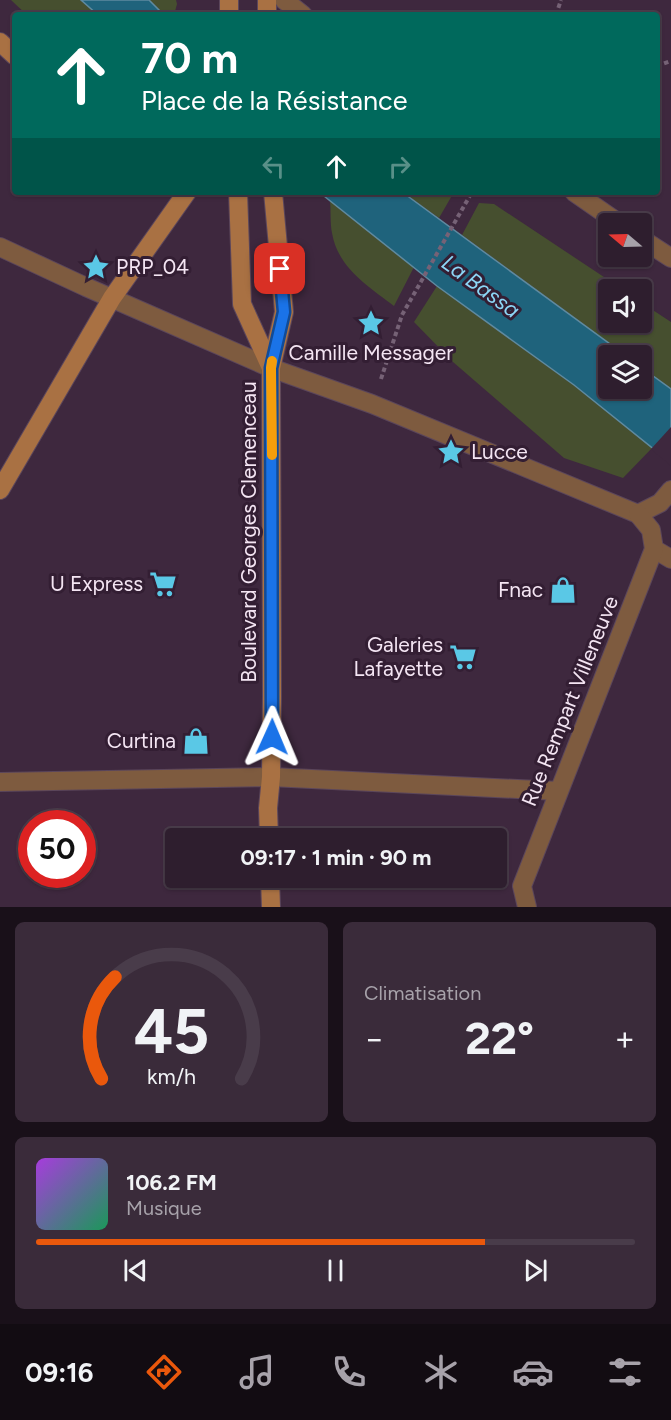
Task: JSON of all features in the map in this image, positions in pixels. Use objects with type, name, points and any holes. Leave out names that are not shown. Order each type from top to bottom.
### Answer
[{"type":"main road","points":[[0,42],[12,53]]},
{"type":"main road","points":[[0,490],[112,298],[185,195]]},
{"type":"main road","points":[[238,195],[243,304],[271,368]]},
{"type":"main road","points":[[271,368],[284,312],[273,195]]},
{"type":"main road","name":"Boulevard Georges Clemenceau","points":[[269,828],[271,777],[271,368]]},
{"type":"main road","points":[[270,888],[271,907]]},
{"type":"street","points":[[284,0],[299,12]]},
{"type":"street","points":[[578,195],[604,213]]},
{"type":"street","points":[[652,245],[671,258]]},
{"type":"street","points":[[0,247],[271,368],[372,404],[639,514],[651,530],[654,549],[671,560]]},
{"type":"street","points":[[639,514],[665,496]]},
{"type":"street","name":"Rue Rempart Villeneuve","points":[[527,907],[522,886],[654,549]]},
{"type":"street","points":[[0,782],[271,777],[558,791]]},
{"type":"path","points":[[372,404],[402,315],[470,195]]},
{"type":"green space","points":[[11,0],[81,0],[95,12],[24,12]]},
{"type":"green space","points":[[149,0],[176,0],[175,12],[161,12]]},
{"type":"green space","points":[[406,195],[452,195],[439,218]]},
{"type":"green space","points":[[330,201],[414,267],[394,306],[347,266],[335,245]]},
{"type":"green space","points":[[479,203],[494,204],[607,279],[598,279],[598,333],[652,333],[652,310],[671,322],[671,389],[652,375],[652,345],[611,345],[462,235]]},
{"type":"green space","points":[[437,286],[574,385],[653,447],[623,478],[564,458],[453,362],[414,322]]},
{"type":"water","points":[[81,0],[149,0],[161,12],[95,12]]},
{"type":"water","name":"La Bassa","points":[[323,195],[406,195],[611,345],[598,345],[598,399],[652,399],[652,375],[671,389],[671,463],[574,385],[437,286]]},
{"type":"pier","points":[[671,427],[671,466],[651,449]]},
{"type":"slow traffic","points":[[272,361],[272,455]]},
{"type":"place","name":"PRP_04","points":[[96,267]]},
{"type":"place","name":"Camille Messager","points":[[371,323]]},
{"type":"place","name":"Lucce","points":[[451,452]]},
{"type":"place","name":"U Express","points":[[163,584]]},
{"type":"place","name":"Fnac","points":[[563,590]]},
{"type":"place","name":"Galeries Lafayette","points":[[463,657]]},
{"type":"place","name":"Curtina","points":[[196,741]]},
{"type":"route","points":[[272,737],[271,368],[284,312],[280,269]]}]
